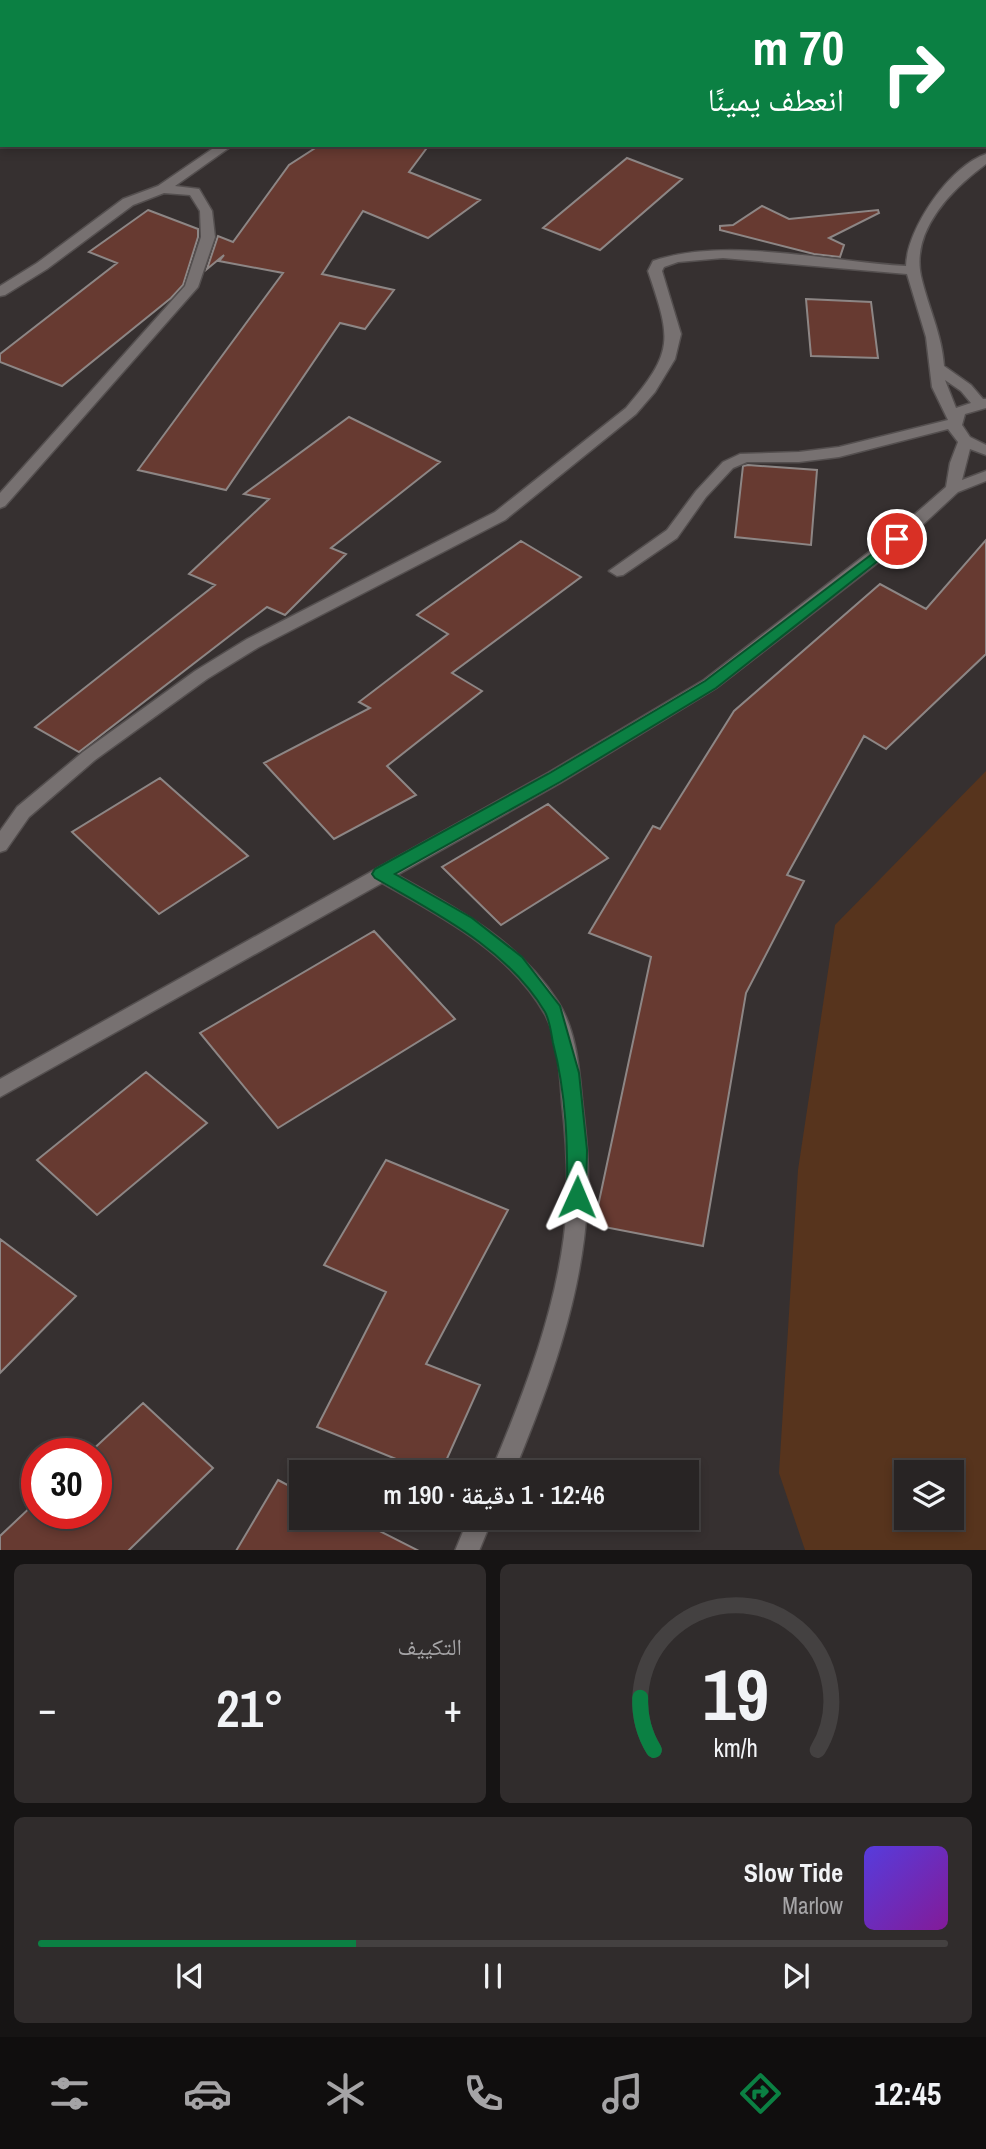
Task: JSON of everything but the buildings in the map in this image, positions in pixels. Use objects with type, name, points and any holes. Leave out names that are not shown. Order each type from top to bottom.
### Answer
[{"type":"street","points":[[0,292],[42,266],[128,202],[163,189],[224,147]]},
{"type":"street","points":[[986,158],[968,171],[929,215],[915,239],[913,270],[933,336],[938,369],[935,379],[942,401],[954,420],[954,429],[965,442],[986,450]]},
{"type":"street","points":[[0,503],[191,287],[208,237],[206,211],[194,192],[163,189]]},
{"type":"street","points":[[0,845],[23,812],[89,756],[201,675],[253,643],[500,516],[631,411],[650,388],[668,359],[674,334],[655,271],[658,264],[668,258],[687,255],[742,255],[913,270]]},
{"type":"street","points":[[617,571],[672,534],[701,494],[728,465],[745,457],[799,457],[839,452],[954,420],[960,411],[982,403],[938,369]]},
{"type":"street","points":[[953,489],[957,463],[965,442]]},
{"type":"street","points":[[0,1089],[554,778],[710,684],[897,539],[953,489],[986,476]]},
{"type":"street","points":[[381,874],[466,923],[516,961],[554,1012],[570,1073],[577,1150],[576,1220],[557,1325],[506,1460]]},
{"type":"street","points":[[467,1550],[475,1530]]},
{"type":"shaded area","points":[[986,771],[986,1550],[805,1550],[779,1473],[798,1170],[835,925]]},
{"type":"route","points":[[577,1197],[577,1150],[570,1073],[554,1012],[516,961],[466,923],[381,874],[554,778],[710,684],[897,539]]}]
